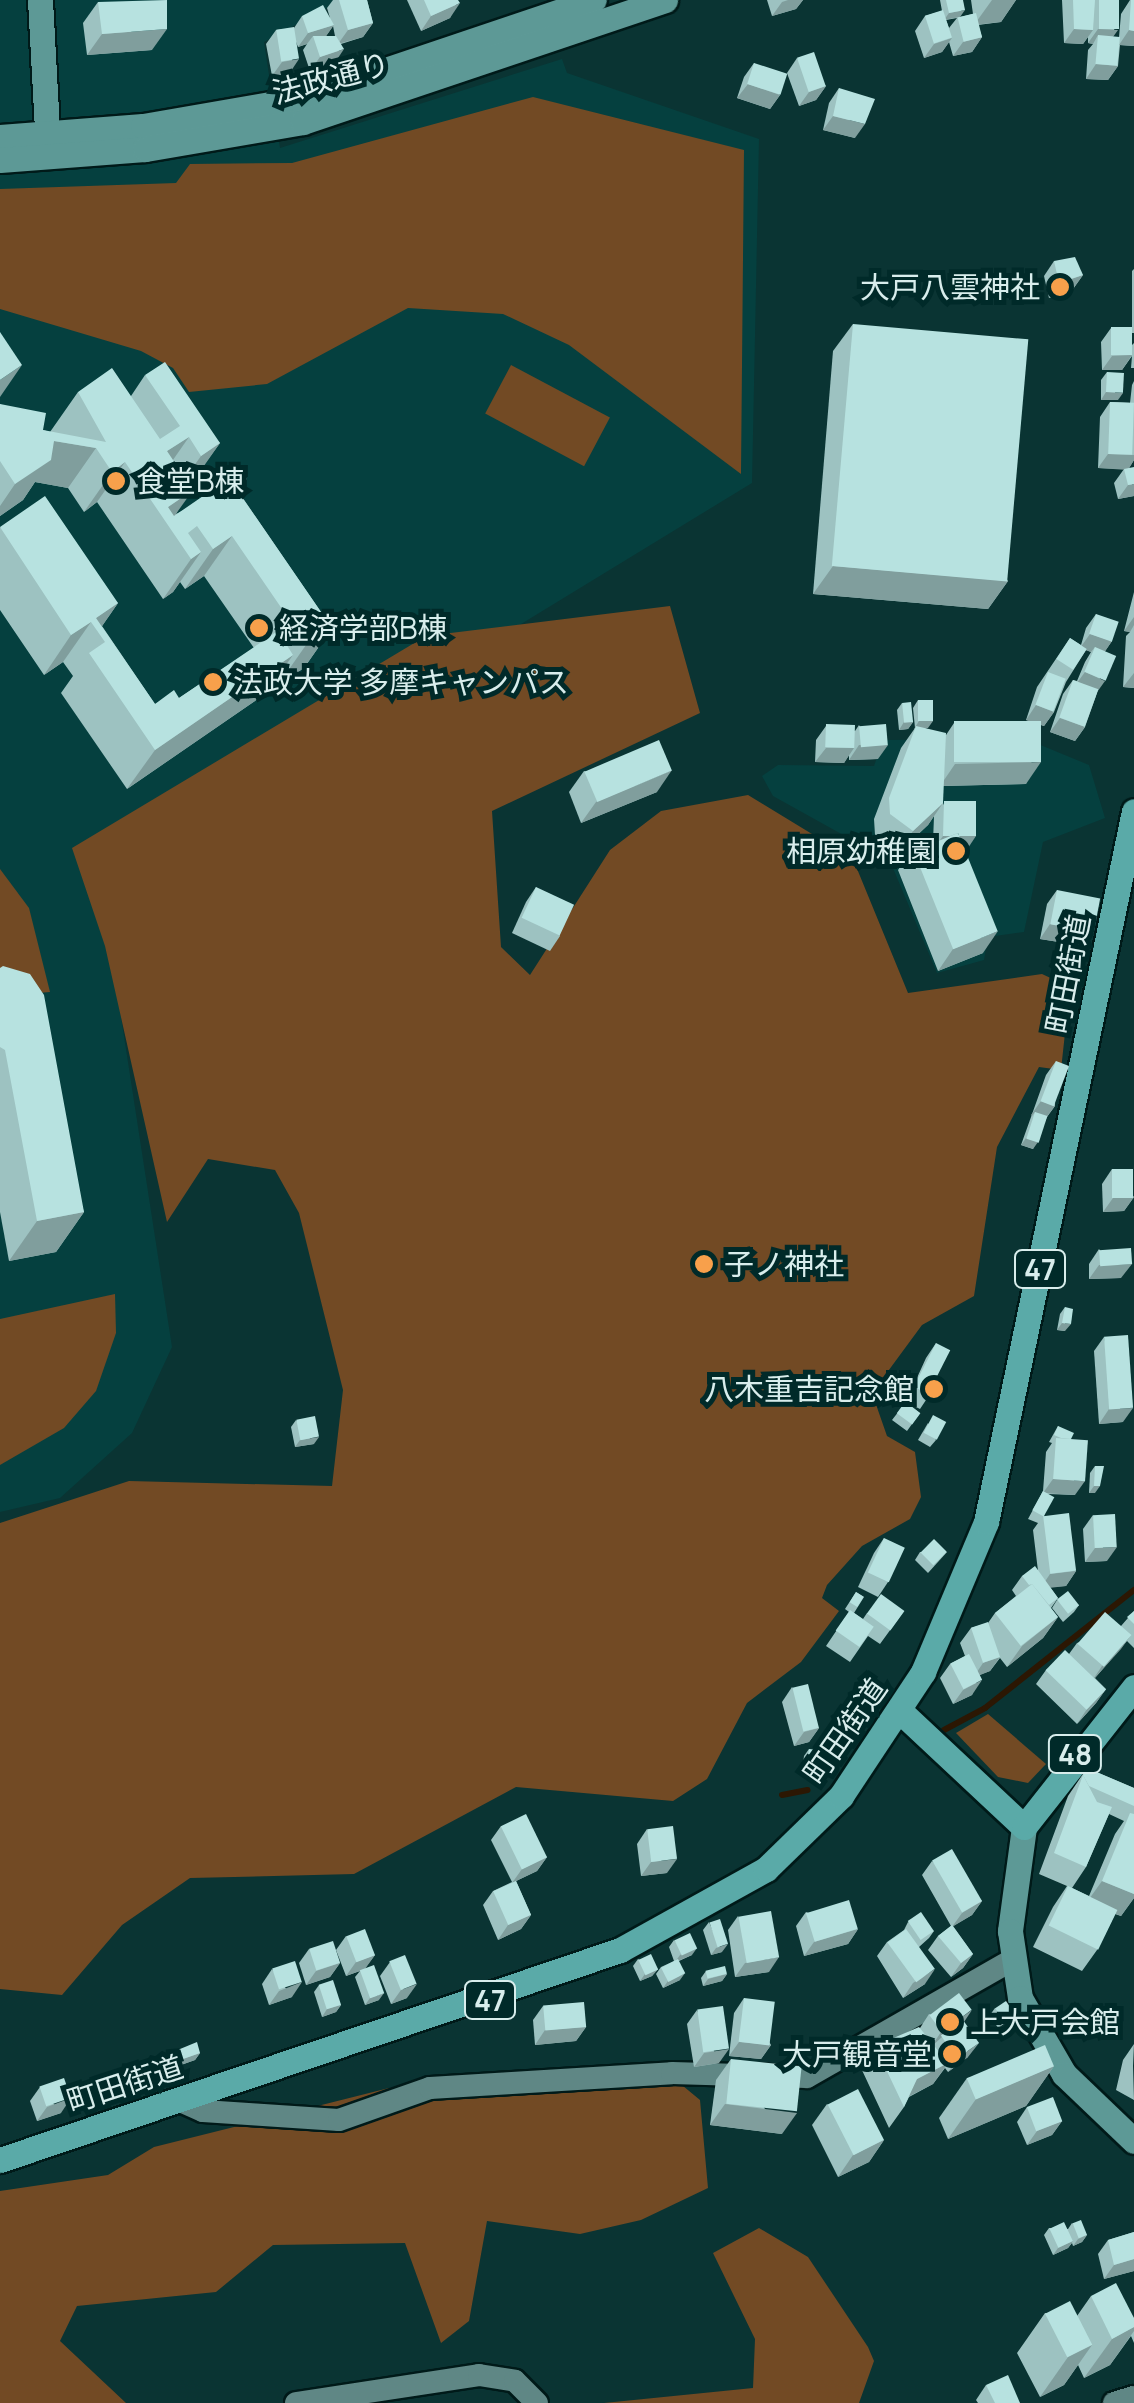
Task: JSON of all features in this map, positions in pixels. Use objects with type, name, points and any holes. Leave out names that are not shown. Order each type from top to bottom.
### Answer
[{"type":"main road","name":"町田街道","points":[[0,2160],[515,1990],[694,1914],[806,1835],[901,1712],[994,1494],[1134,811]]},
{"type":"main road","name":"48","points":[[1024,1827],[1134,1687]]},
{"type":"main road","points":[[901,1712],[1024,1827]]},
{"type":"street","points":[[40,0],[47,145]]},
{"type":"street","name":"法政通り","points":[[0,160],[47,145],[300,99],[594,0]]},
{"type":"street","name":"法政通り","points":[[0,137],[47,145],[175,146],[337,113],[665,0]]},
{"type":"street","points":[[1024,1827],[1012,1960],[1046,2051],[1134,2142]]},
{"type":"street","points":[[178,2100],[203,2112],[339,2120],[430,2088],[672,2073],[808,2077],[1012,1960]]},
{"type":"street","points":[[296,2403],[478,2375],[515,2381],[537,2403]]},
{"type":"street","points":[[1114,2403],[1134,2397]]},
{"type":"shaded area","name":"法政大学 多摩キャンパス","points":[[0,0],[342,0],[264,42],[280,148],[562,59],[567,73],[759,139],[752,483],[100,881],[172,1347],[132,1433],[60,1498],[0,1512]]},
{"type":"shaded area","points":[[533,97],[744,150],[741,474],[569,345],[503,314],[408,308],[267,384],[189,392],[173,368],[141,351],[0,309],[0,189],[176,183],[190,164],[292,163]]},
{"type":"shaded area","points":[[511,365],[610,418],[584,466],[485,414]]},
{"type":"shaded area","points":[[670,606],[700,713],[492,811],[501,947],[530,975],[610,850],[661,811],[748,795],[853,859],[908,993],[1042,974],[1070,987],[1061,1070],[1039,1067],[997,1147],[974,1296],[922,1325],[872,1393],[887,1436],[915,1452],[921,1497],[910,1519],[862,1546],[827,1585],[822,1598],[839,1611],[801,1662],[747,1703],[707,1779],[673,1801],[516,1787],[354,1874],[190,1878],[122,1925],[62,1995],[0,1989],[0,1523],[129,1481],[332,1486],[343,1390],[299,1213],[275,1170],[208,1159],[167,1222],[105,946],[72,848],[426,636]]},
{"type":"shaded area","name":"相原幼稚園","points":[[1026,739],[1089,765],[1105,818],[1043,842],[1024,932],[988,937],[984,960],[937,973],[890,861],[773,796],[762,776],[778,765],[874,766],[883,740]]},
{"type":"shaded area","points":[[0,869],[29,908],[50,992],[0,996]]},
{"type":"shaded area","points":[[115,1294],[116,1333],[96,1391],[64,1428],[0,1465],[0,1319]]},
{"type":"shaded area","points":[[988,1714],[1046,1764],[1028,1783],[998,1777],[956,1733]]},
{"type":"shaded area","points":[[677,2081],[700,2100],[708,2188],[641,2220],[580,2234],[487,2221],[469,2321],[441,2343],[405,2243],[273,2245],[216,2292],[77,2306],[60,2341],[126,2403],[0,2403],[0,2191],[108,2175],[154,2147],[389,2088]]},
{"type":"shaded area","points":[[759,2228],[808,2257],[868,2347],[874,2361],[859,2403],[604,2403],[753,2388],[755,2339],[713,2253]]},
{"type":"building","points":[[167,0],[167,29],[102,34],[98,2]]},
{"type":"building","points":[[339,0],[367,0],[373,23],[348,30]]},
{"type":"building","points":[[424,0],[458,0],[460,3],[431,16]]},
{"type":"building","points":[[946,0],[963,0],[965,10],[949,13]]},
{"type":"building","points":[[1073,0],[1095,0],[1093,30],[1074,29]]},
{"type":"building","points":[[1099,0],[1119,0],[1119,29],[1099,29]]},
{"type":"building","points":[[1134,0],[1134,31],[1129,30]]},
{"type":"building","points":[[323,5],[334,25],[308,33],[302,16]]},
{"type":"building","points":[[943,10],[952,38],[934,43],[925,16]]},
{"type":"building","points":[[976,13],[982,37],[964,42],[958,18]]},
{"type":"building","points":[[294,27],[299,59],[281,61],[276,30]]},
{"type":"building","points":[[1098,35],[1120,37],[1117,66],[1095,64]]},
{"type":"building","points":[[313,36],[336,36],[344,49],[320,57]]},
{"type":"building","points":[[814,52],[826,86],[809,92],[797,58]]},
{"type":"building","points":[[754,63],[787,74],[780,95],[747,84]]},
{"type":"building","points":[[839,88],[875,99],[865,124],[833,116]]},
{"type":"building","points":[[1075,257],[1083,275],[1059,283],[1054,261]]},
{"type":"building","points":[[853,324],[1028,339],[1007,581],[832,566]]},
{"type":"building","points":[[1111,327],[1132,327],[1132,355],[1111,355]]},
{"type":"building","points":[[0,332],[22,365],[0,380]]},
{"type":"building","points":[[165,362],[220,443],[201,456],[189,437],[167,451],[193,490],[168,507],[174,516],[241,470],[247,479],[235,487],[332,628],[306,645],[296,630],[283,639],[293,655],[155,750],[89,653],[105,642],[91,622],[71,635],[0,527],[45,496],[118,603],[96,618],[155,704],[174,690],[179,698],[291,622],[232,536],[213,549],[197,526],[188,533],[201,552],[191,559],[125,462],[112,472],[96,448],[54,441],[51,460],[15,484],[0,461],[0,404],[46,413],[43,430],[106,442],[78,392],[112,368],[160,439],[180,426],[145,375]]},
{"type":"building","points":[[1107,372],[1124,373],[1123,393],[1106,392]]},
{"type":"building","points":[[1110,402],[1134,403],[1132,455],[1108,454]]},
{"type":"building","points":[[1134,467],[1134,484],[1128,485],[1124,469]]},
{"type":"building","points":[[1096,614],[1119,622],[1112,642],[1089,634]]},
{"type":"building","points":[[1070,638],[1087,649],[1073,670],[1056,659]]},
{"type":"building","points":[[1095,647],[1116,656],[1106,681],[1084,672]]},
{"type":"building","points":[[1048,672],[1066,679],[1053,711],[1035,705]]},
{"type":"building","points":[[1073,680],[1098,689],[1085,727],[1059,718]]},
{"type":"building","points":[[918,700],[933,700],[933,721],[918,721]]},
{"type":"building","points":[[911,702],[913,722],[904,723],[902,703]]},
{"type":"building","points":[[954,721],[1041,721],[1041,762],[954,762]]},
{"type":"building","points":[[826,724],[855,725],[854,748],[825,747]]},
{"type":"building","points":[[886,724],[888,745],[861,747],[859,726]]},
{"type":"building","points":[[916,726],[946,733],[943,803],[913,831],[890,814],[889,798]]},
{"type":"building","points":[[659,740],[672,770],[597,802],[584,772]]},
{"type":"building","points":[[944,801],[976,801],[976,836],[943,836]]},
{"type":"building","points":[[958,833],[998,931],[953,949],[913,851]]},
{"type":"building","points":[[536,887],[574,905],[560,936],[522,918]]},
{"type":"building","points":[[1057,890],[1100,898],[1094,933],[1050,924]]},
{"type":"building","points":[[3,966],[30,974],[44,995],[84,1212],[37,1221],[5,1050],[0,1047]]},
{"type":"building","points":[[1056,1061],[1069,1066],[1054,1106],[1041,1101]]},
{"type":"building","points":[[1035,1112],[1047,1116],[1039,1143],[1026,1139]]},
{"type":"building","points":[[1112,1169],[1133,1169],[1133,1198],[1112,1198]]},
{"type":"building","points":[[1131,1248],[1132,1264],[1100,1266],[1099,1250]]},
{"type":"building","points":[[1065,1307],[1073,1309],[1071,1324],[1062,1323]]},
{"type":"building","points":[[1128,1335],[1133,1408],[1109,1409],[1104,1337]]},
{"type":"building","points":[[936,1343],[950,1350],[928,1394],[914,1387]]},
{"type":"building","points":[[905,1402],[920,1413],[912,1424],[897,1413]]},
{"type":"building","points":[[933,1415],[946,1422],[937,1440],[924,1433]]},
{"type":"building","points":[[315,1416],[319,1437],[300,1440],[296,1420]]},
{"type":"building","points":[[1058,1426],[1074,1433],[1071,1439],[1054,1435]]},
{"type":"building","points":[[1056,1438],[1088,1440],[1085,1481],[1053,1479]]},
{"type":"building","points":[[1095,1466],[1104,1466],[1100,1486],[1094,1486]]},
{"type":"building","points":[[1043,1491],[1054,1497],[1044,1517],[1032,1510]]},
{"type":"building","points":[[1069,1513],[1076,1571],[1050,1574],[1043,1516]]},
{"type":"building","points":[[1115,1514],[1117,1547],[1095,1548],[1093,1515]]},
{"type":"building","points":[[884,1538],[905,1548],[889,1582],[868,1572]]},
{"type":"building","points":[[934,1539],[947,1552],[933,1565],[921,1552]]},
{"type":"building","points":[[1035,1566],[1058,1598],[1049,1605],[1022,1576]]},
{"type":"building","points":[[1032,1584],[1058,1617],[1021,1646],[995,1613]]},
{"type":"building","points":[[1068,1591],[1079,1605],[1068,1614],[1057,1600]]},
{"type":"building","points":[[856,1592],[864,1597],[857,1607],[850,1602]]},
{"type":"building","points":[[881,1594],[904,1611],[890,1630],[867,1613]]},
{"type":"building","points":[[850,1610],[874,1627],[859,1647],[836,1630]]},
{"type":"building","points":[[1105,1612],[1131,1635],[1104,1667],[1077,1644]]},
{"type":"building","points":[[988,1622],[1000,1657],[983,1663],[971,1628]]},
{"type":"building","points":[[1065,1650],[1106,1690],[1087,1710],[1046,1670]]},
{"type":"building","points":[[969,1654],[982,1680],[963,1689],[950,1664]]},
{"type":"building","points":[[808,1684],[819,1728],[803,1732],[792,1688]]},
{"type":"building","points":[[809,1749],[828,1751],[826,1768],[807,1766]]},
{"type":"building","points":[[1087,1768],[1134,1788],[1134,1806],[1089,1786],[1083,1775]]},
{"type":"building","points":[[1083,1775],[1097,1802],[1112,1807],[1086,1867],[1054,1853]]},
{"type":"building","points":[[1130,1813],[1134,1814],[1134,1894],[1102,1881]]},
{"type":"building","points":[[526,1814],[547,1857],[522,1869],[501,1826]]},
{"type":"building","points":[[673,1826],[677,1859],[651,1862],[647,1829]]},
{"type":"building","points":[[952,1849],[982,1901],[962,1912],[932,1860]]},
{"type":"building","points":[[516,1881],[531,1915],[508,1925],[493,1891]]},
{"type":"building","points":[[1068,1886],[1117,1910],[1098,1950],[1049,1926]]},
{"type":"building","points":[[849,1900],[858,1929],[815,1942],[806,1913]]},
{"type":"building","points":[[771,1911],[779,1957],[747,1963],[739,1917]]},
{"type":"building","points":[[921,1912],[934,1931],[921,1940],[908,1921]]},
{"type":"building","points":[[720,1919],[728,1944],[718,1947],[710,1922]]},
{"type":"building","points":[[952,1925],[973,1954],[961,1963],[938,1936]]},
{"type":"building","points":[[365,1929],[375,1955],[356,1962],[346,1936]]},
{"type":"building","points":[[906,1929],[935,1969],[916,1982],[887,1943]]},
{"type":"building","points":[[690,1933],[697,1948],[682,1956],[675,1940]]},
{"type":"building","points":[[333,1941],[340,1963],[316,1971],[309,1949]]},
{"type":"building","points":[[651,1954],[658,1969],[645,1975],[638,1960]]},
{"type":"building","points":[[405,1955],[417,1984],[401,1990],[389,1961]]},
{"type":"building","points":[[678,1959],[685,1973],[668,1982],[661,1968]]},
{"type":"building","points":[[295,1961],[302,1982],[279,1989],[272,1968]]},
{"type":"building","points":[[374,1965],[384,1993],[370,1998],[360,1970]]},
{"type":"building","points":[[725,1966],[727,1974],[708,1979],[706,1971]]},
{"type":"building","points":[[333,1980],[341,2005],[327,2009],[319,1985]]},
{"type":"building","points":[[959,1993],[972,2010],[942,2032],[929,2015]]},
{"type":"building","points":[[744,1998],[775,2002],[769,2045],[739,2042]]},
{"type":"building","points":[[1006,2001],[1014,2013],[1003,2020],[995,2008]]},
{"type":"building","points":[[584,2002],[586,2027],[545,2030],[543,2006]]},
{"type":"building","points":[[723,2006],[729,2049],[703,2052],[697,2010]]},
{"type":"building","points":[[963,2020],[979,2043],[957,2058],[941,2035]]},
{"type":"building","points":[[919,2027],[948,2063],[917,2079],[904,2107],[875,2046]]},
{"type":"building","points":[[197,2042],[200,2053],[183,2059],[180,2049]]},
{"type":"building","points":[[1045,2045],[1054,2066],[976,2099],[967,2078]]},
{"type":"building","points":[[731,2059],[802,2066],[797,2111],[726,2104]]},
{"type":"building","points":[[64,2078],[71,2098],[46,2106],[39,2086]]},
{"type":"building","points":[[858,2089],[884,2140],[854,2155],[828,2104]]},
{"type":"building","points":[[1053,2097],[1062,2121],[1036,2131],[1027,2107]]},
{"type":"building","points":[[1081,2220],[1087,2235],[1079,2238],[1073,2223]]},
{"type":"building","points":[[1064,2222],[1073,2241],[1058,2248],[1049,2229]]},
{"type":"building","points":[[1134,2232],[1134,2259],[1114,2265],[1108,2240]]},
{"type":"building","points":[[1116,2283],[1134,2318],[1134,2327],[1112,2339],[1091,2296]]},
{"type":"building","points":[[1070,2301],[1092,2345],[1067,2357],[1045,2314]]},
{"type":"building","points":[[1008,2375],[1020,2403],[995,2403],[986,2385]]},
{"type":"waterway","points":[[944,1730],[985,1708],[1134,1590]]},
{"type":"waterway","points":[[782,1795],[808,1790]]},
{"type":"place","name":"大戸八雲神社","points":[[1060,287]]},
{"type":"place","name":"食堂B棟","points":[[116,481]]},
{"type":"place","name":"経済学部B棟","points":[[259,628]]},
{"type":"place","name":"法政大学 多摩キャンパス","points":[[213,682]]},
{"type":"place","name":"相原幼稚園","points":[[956,851]]},
{"type":"place","name":"子ノ神社","points":[[704,1264]]},
{"type":"place","name":"八木重吉記念館","points":[[934,1389]]},
{"type":"place","name":"上大戸会館","points":[[950,2022]]},
{"type":"place","name":"大戸観音堂","points":[[952,2054]]}]
